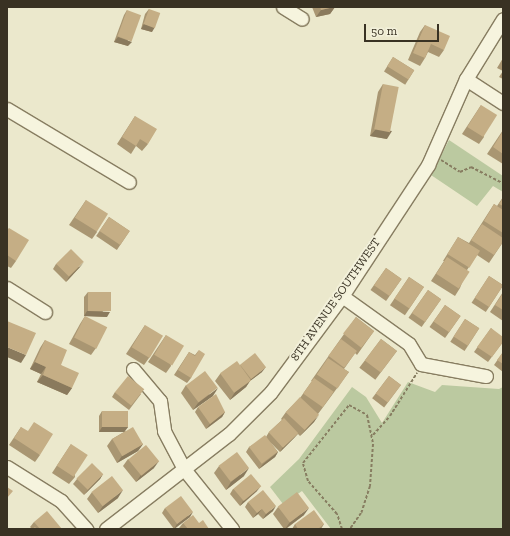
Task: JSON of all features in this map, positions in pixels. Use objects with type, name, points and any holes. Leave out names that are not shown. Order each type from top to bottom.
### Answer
[{"type":"street","points":[[283,7],[302,19]]},
{"type":"street","name":"8TH AVENUE SOUTHWEST","points":[[106,529],[184,469],[257,408],[342,296],[434,155],[466,79],[503,19]]},
{"type":"street","points":[[466,79],[503,103]]},
{"type":"street","points":[[7,109],[129,182]]},
{"type":"street","points":[[7,288],[45,312]]},
{"type":"street","points":[[342,296],[409,344],[421,364],[486,376]]},
{"type":"street","points":[[133,369],[160,401],[162,420],[166,435],[184,469],[232,529]]},
{"type":"street","points":[[7,468],[61,502],[86,529]]},
{"type":"path","points":[[434,155],[460,172],[471,168],[503,183]]},
{"type":"path","points":[[373,436],[390,416],[421,364]]},
{"type":"path","points":[[342,529],[337,514],[308,481],[303,463],[349,405],[364,411],[373,436],[370,486],[361,513],[350,529]]},
{"type":"green space","points":[[449,140],[503,176],[503,192],[493,186],[477,206],[431,175]]},
{"type":"green space","points":[[408,382],[435,392],[442,385],[499,389],[503,387],[503,529],[331,529],[302,491],[283,504],[270,487],[299,459],[352,387],[366,397],[382,423]]},
{"type":"building","points":[[320,7],[334,7],[321,10]]},
{"type":"building","points":[[149,9],[160,13],[155,28],[144,24]]},
{"type":"building","points":[[127,10],[141,15],[132,41],[117,36]]},
{"type":"building","points":[[425,25],[450,36],[444,50],[431,44],[425,58],[413,53]]},
{"type":"building","points":[[393,57],[414,70],[408,80],[387,66]]},
{"type":"building","points":[[383,84],[399,87],[390,132],[374,129]]},
{"type":"building","points":[[481,105],[497,115],[483,137],[467,127]]},
{"type":"building","points":[[135,116],[157,129],[148,144],[140,139],[136,146],[122,137]]},
{"type":"building","points":[[503,131],[503,154],[493,147]]},
{"type":"building","points":[[503,198],[503,206],[499,204]]},
{"type":"building","points":[[86,200],[108,214],[97,232],[75,218]]},
{"type":"building","points":[[494,204],[503,210],[503,233],[484,221]]},
{"type":"building","points":[[109,217],[130,231],[120,245],[99,231]]},
{"type":"building","points":[[482,224],[503,238],[503,242],[494,255],[471,240]]},
{"type":"building","points":[[9,228],[29,240],[16,261],[7,255],[7,230]]},
{"type":"building","points":[[458,237],[480,251],[469,268],[447,254]]},
{"type":"building","points":[[71,249],[84,262],[69,277],[56,264]]},
{"type":"building","points":[[447,257],[470,272],[459,288],[436,274]]},
{"type":"building","points":[[386,268],[402,279],[390,296],[374,285]]},
{"type":"building","points":[[489,276],[503,285],[489,307],[475,298]]},
{"type":"building","points":[[409,277],[424,287],[409,309],[394,299]]},
{"type":"building","points":[[428,290],[441,299],[425,322],[412,313]]},
{"type":"building","points":[[88,292],[111,292],[111,311],[88,311]]},
{"type":"building","points":[[503,293],[503,310],[495,305]]},
{"type":"building","points":[[445,305],[461,316],[449,332],[434,321]]},
{"type":"building","points":[[85,316],[107,327],[96,349],[74,337]]},
{"type":"building","points":[[356,317],[374,331],[361,348],[343,334]]},
{"type":"building","points":[[465,319],[479,328],[468,346],[454,337]]},
{"type":"building","points":[[7,321],[36,333],[26,355],[7,347]]},
{"type":"building","points":[[145,325],[163,336],[150,358],[132,347]]},
{"type":"building","points":[[491,328],[503,337],[503,342],[492,357],[477,347]]},
{"type":"building","points":[[166,335],[184,346],[172,366],[154,355]]},
{"type":"building","points":[[341,339],[357,351],[344,368],[328,356]]},
{"type":"building","points":[[381,339],[397,351],[381,373],[365,361]]},
{"type":"building","points":[[45,340],[67,350],[61,365],[79,373],[72,388],[43,375],[46,367],[35,362]]},
{"type":"building","points":[[199,350],[205,354],[191,378],[178,370],[189,352],[195,356]]},
{"type":"building","points":[[503,352],[503,364],[497,360]]},
{"type":"building","points":[[255,353],[266,367],[251,379],[240,365]]},
{"type":"building","points":[[328,358],[349,372],[338,389],[317,375]]},
{"type":"building","points":[[237,361],[251,380],[234,393],[220,373]]},
{"type":"building","points":[[205,371],[218,388],[198,402],[186,385]]},
{"type":"building","points":[[128,376],[144,389],[131,406],[115,392]]},
{"type":"building","points":[[389,376],[401,385],[388,403],[376,394]]},
{"type":"building","points":[[314,378],[334,392],[323,407],[303,394]]},
{"type":"building","points":[[216,394],[225,412],[210,424],[198,407]]},
{"type":"building","points":[[300,397],[319,415],[305,430],[286,412]]},
{"type":"building","points":[[102,411],[128,411],[128,427],[102,427]]},
{"type":"building","points":[[284,418],[298,433],[283,448],[269,432]]},
{"type":"building","points":[[34,422],[53,434],[40,455],[14,438],[21,427],[28,431]]},
{"type":"building","points":[[133,427],[143,444],[122,456],[112,439]]},
{"type":"building","points":[[265,435],[278,452],[262,464],[249,447]]},
{"type":"building","points":[[71,444],[88,455],[74,477],[57,466]]},
{"type":"building","points":[[146,445],[159,461],[141,476],[128,459]]},
{"type":"building","points":[[237,452],[249,468],[231,482],[219,466]]},
{"type":"building","points":[[92,463],[103,474],[88,490],[76,479]]},
{"type":"building","points":[[251,474],[261,486],[244,501],[233,489]]},
{"type":"building","points":[[112,476],[123,490],[103,506],[92,492]]},
{"type":"building","points":[[7,487],[13,491],[7,498]]},
{"type":"building","points":[[263,490],[276,506],[266,514],[262,509],[257,513],[248,502]]},
{"type":"building","points":[[297,492],[309,508],[290,522],[278,506]]},
{"type":"building","points":[[181,496],[193,512],[177,524],[165,508]]},
{"type":"building","points":[[314,510],[324,524],[318,529],[298,529],[295,524]]},
{"type":"building","points":[[47,511],[62,529],[40,529],[34,522]]},
{"type":"building","points":[[193,515],[199,523],[203,520],[209,529],[188,529],[183,523]]}]
